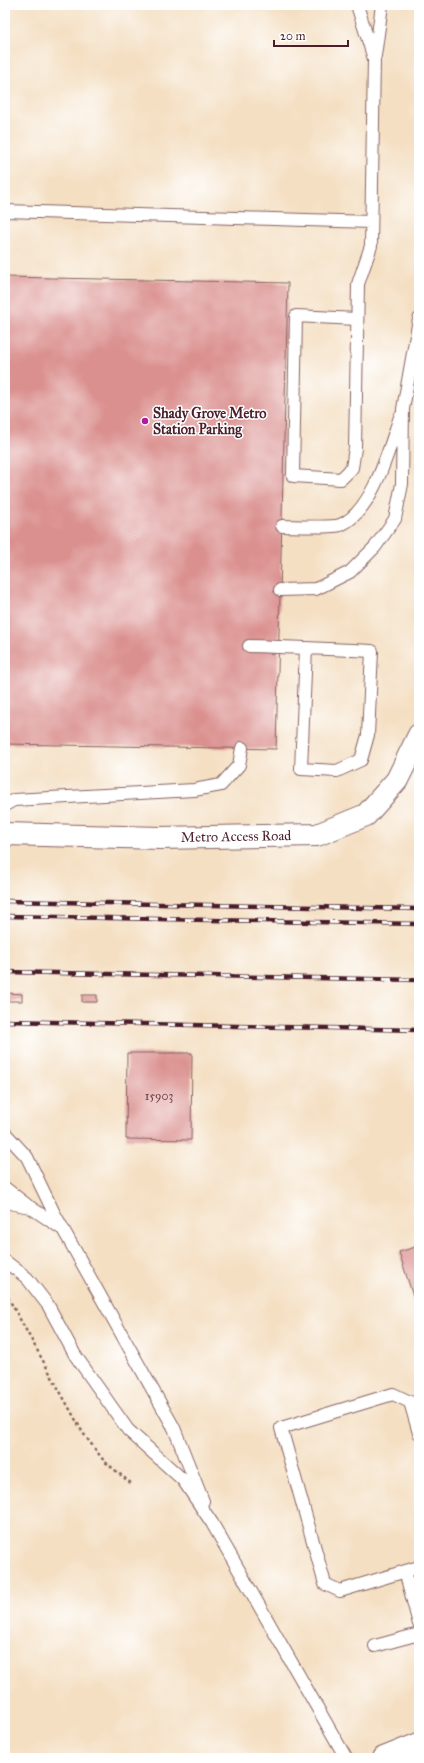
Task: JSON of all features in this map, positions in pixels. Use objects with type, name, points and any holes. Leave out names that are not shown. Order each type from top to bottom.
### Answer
[{"type":"main road","name":"Metro Access Road","points":[[5,834],[161,838],[317,835],[366,815],[397,780],[419,734]]},
{"type":"main road","points":[[384,1758],[419,1744]]},
{"type":"lane","points":[[357,5],[374,59]]},
{"type":"lane","points":[[357,319],[292,316],[293,476],[341,479],[352,468],[355,448],[358,284],[371,246],[374,59],[382,5]]},
{"type":"lane","points":[[5,211],[371,222]]},
{"type":"lane","points":[[280,590],[316,589],[350,572],[375,547],[395,519],[402,484],[403,409],[419,319]]},
{"type":"lane","points":[[282,526],[339,525],[357,514],[377,482],[403,409]]},
{"type":"lane","points":[[249,646],[306,648],[372,651],[368,735],[361,760],[337,771],[301,769],[306,648]]},
{"type":"lane","points":[[5,805],[14,800],[194,790],[221,785],[239,765],[242,748]]},
{"type":"lane","points":[[5,1133],[27,1157],[64,1230],[174,1428],[212,1523]]},
{"type":"lane","points":[[5,1188],[64,1230]]},
{"type":"lane","points":[[5,1202],[30,1207]]},
{"type":"lane","points":[[5,1261],[27,1278],[48,1305],[75,1355],[128,1430],[183,1480],[212,1523],[346,1758]]},
{"type":"lane","points":[[419,1433],[410,1402],[393,1394],[281,1428],[326,1584],[340,1591],[419,1567]]},
{"type":"lane","points":[[405,1571],[419,1624]]},
{"type":"lane","points":[[375,1646],[419,1634]]},
{"type":"path","points":[[5,1292],[83,1433],[104,1461],[133,1485]]},
{"type":"building","name":"Shady Grove Metro Station Parking","points":[[5,277],[288,283],[276,749],[5,744]]},
{"type":"building","points":[[8,993],[22,994],[22,1001],[8,1001]]},
{"type":"building","points":[[82,995],[97,995],[97,1002],[82,1002]]},
{"type":"building","points":[[127,1053],[192,1053],[191,1140],[126,1139]]},
{"type":"building","points":[[419,1246],[419,1315],[399,1252]]},
{"type":"railway","points":[[5,901],[419,909]]},
{"type":"railway","points":[[5,916],[419,924]]},
{"type":"railway","points":[[5,972],[419,980]]},
{"type":"railway","points":[[5,1021],[419,1030]]},
{"type":"place","name":"Shady Grove Metro Station Parking","points":[[145,421]]}]
